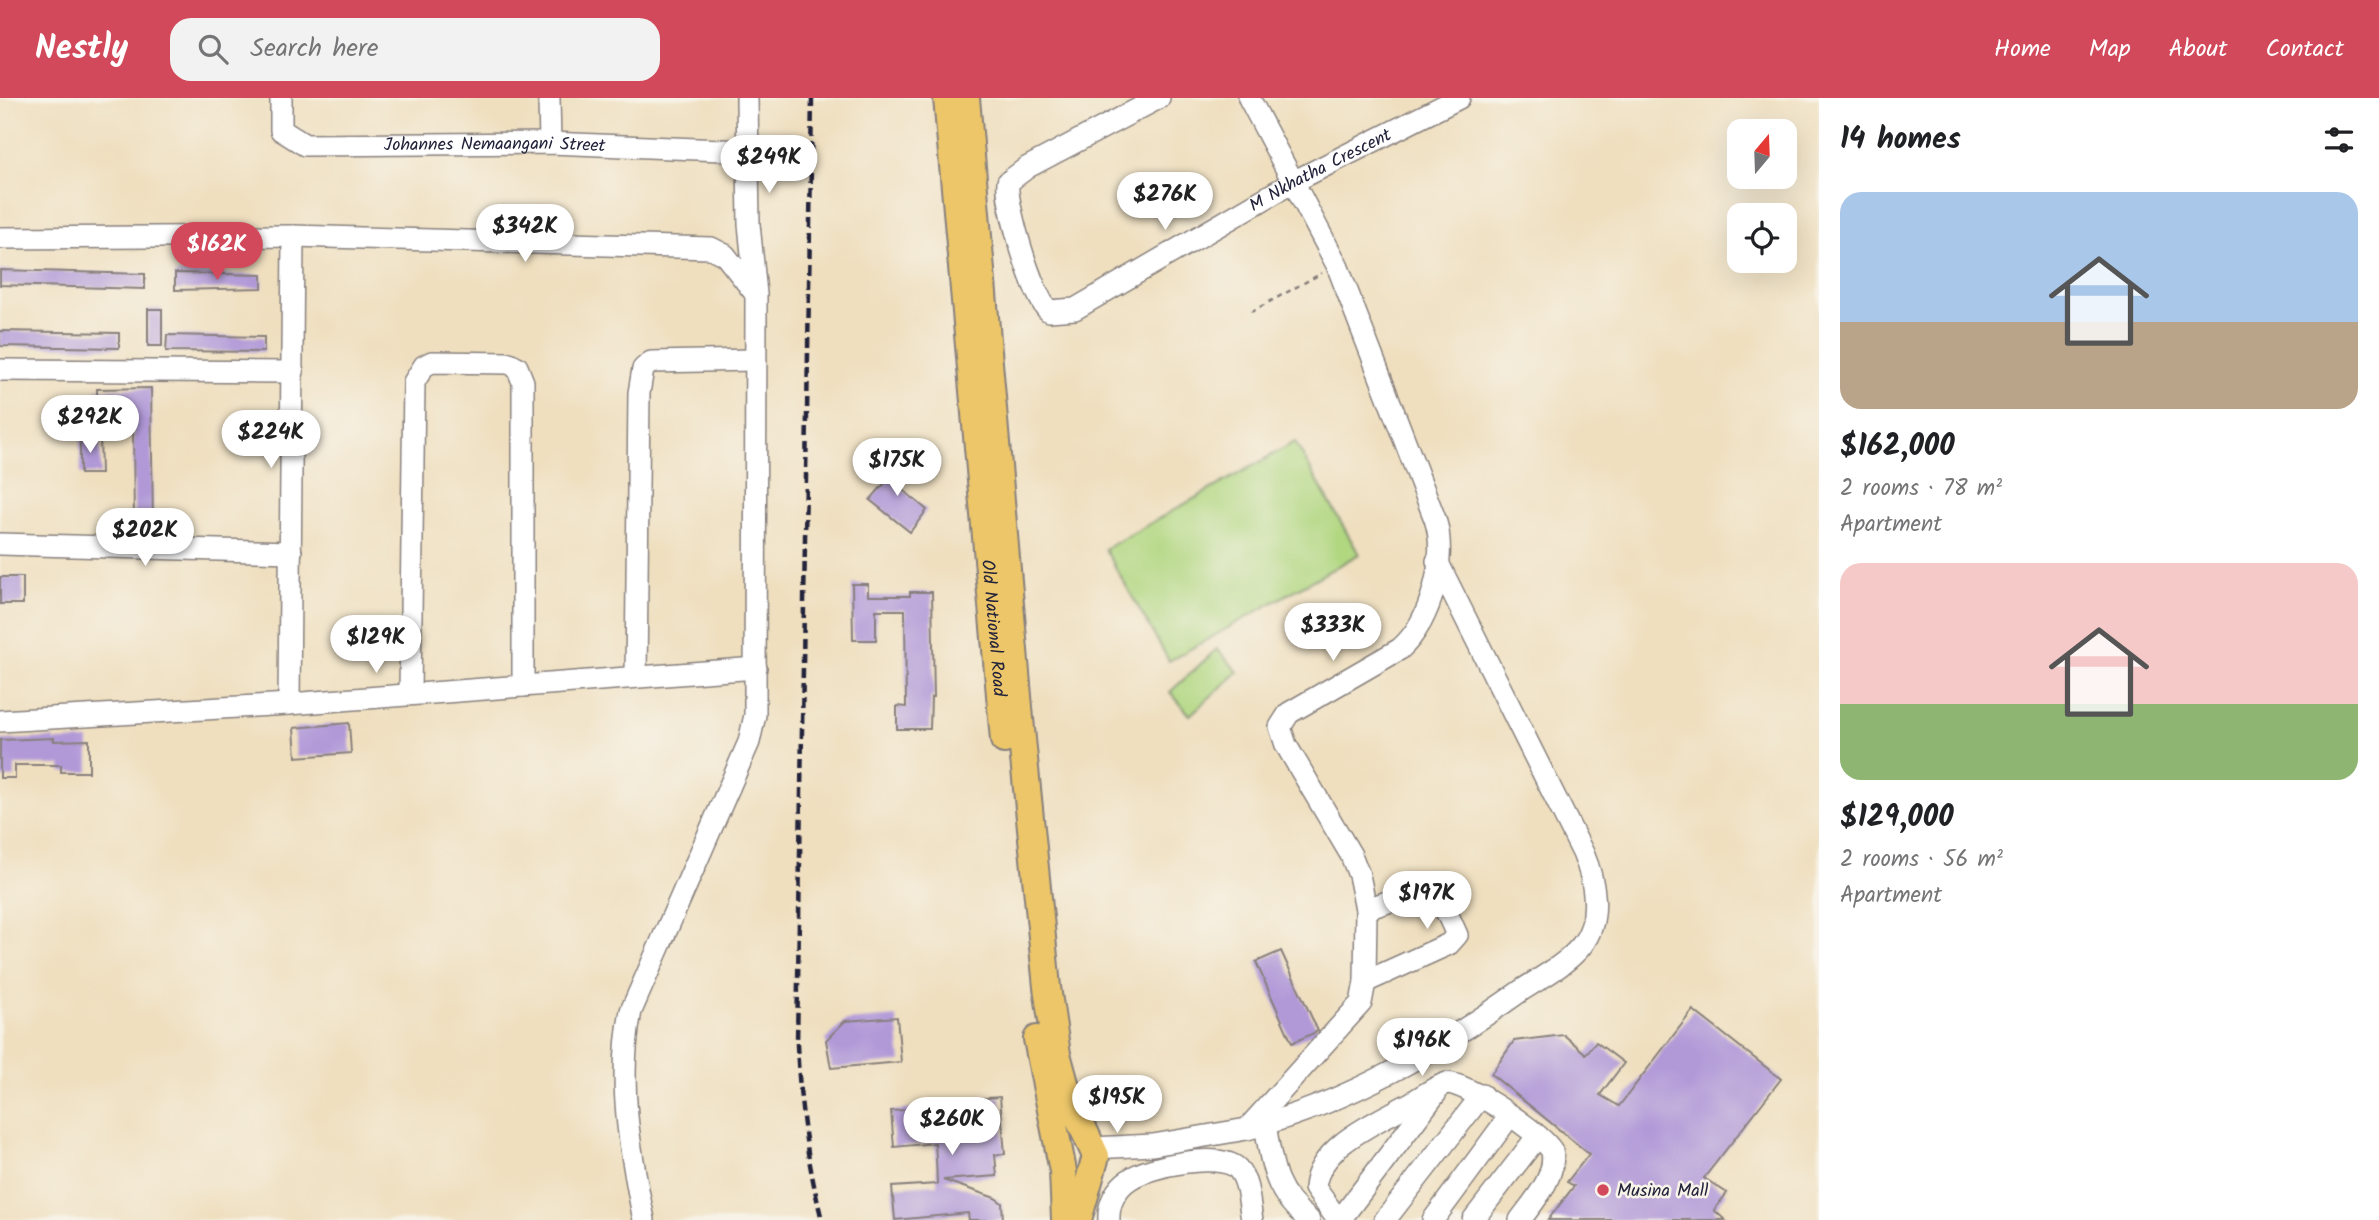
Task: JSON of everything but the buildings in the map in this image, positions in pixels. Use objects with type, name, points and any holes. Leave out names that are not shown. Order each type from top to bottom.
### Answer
[{"type":"main road","name":"Old National Road","points":[[947,98],[1014,840],[1032,1006],[1061,1163],[1065,1220]]},
{"type":"main road","name":"Old National Road","points":[[966,98],[1023,747],[1047,987],[1057,1054],[1069,1098],[1093,1157]]},
{"type":"main road","points":[[1061,1163],[1062,1149],[1076,1140],[1093,1157],[1078,1220]]},
{"type":"street","name":"Johannes Nemaangani Street","points":[[281,98],[281,130],[305,145],[550,143],[746,151]]},
{"type":"street","points":[[549,98],[550,143]]},
{"type":"street","points":[[644,1220],[632,1160],[624,1090],[626,1034],[642,980],[749,742],[755,715],[756,294],[746,151],[747,98]]},
{"type":"street","name":"M Nkhatha Crescent","points":[[1159,98],[1028,167],[1008,182],[1009,199],[1033,287],[1041,305],[1049,311],[1075,309],[1293,182],[1459,98]]},
{"type":"street","points":[[1249,98],[1337,265],[1440,534],[1426,609],[1411,640],[1289,713],[1280,727],[1286,745],[1350,855],[1366,909],[1364,982],[1356,1011],[1256,1126]]},
{"type":"street","points":[[0,238],[293,236],[711,248],[725,254],[756,294]]},
{"type":"street","points":[[289,704],[293,236]]},
{"type":"street","points":[[636,677],[639,393],[643,369],[651,362],[755,360]]},
{"type":"street","points":[[410,693],[414,383],[424,366],[432,362],[509,363],[517,367],[523,382],[523,686]]},
{"type":"street","points":[[0,370],[293,372]]},
{"type":"street","points":[[0,544],[291,552]]},
{"type":"street","points":[[1093,1157],[1256,1126],[1364,1088],[1471,1026],[1564,961],[1582,944],[1594,917],[1591,871],[1437,561]]},
{"type":"street","points":[[0,721],[289,704],[756,668]]},
{"type":"street","points":[[1364,982],[1449,944],[1457,935],[1442,902],[1425,890],[1366,909]]},
{"type":"street","points":[[1442,1084],[1339,1220],[1315,1188],[1315,1177],[1325,1163],[1362,1131],[1442,1084],[1461,1084],[1482,1095],[1549,1146],[1553,1161],[1544,1185],[1520,1220]]},
{"type":"street","points":[[1385,1220],[1482,1095]]},
{"type":"street","points":[[1433,1220],[1509,1117]]},
{"type":"street","points":[[1256,1126],[1273,1172],[1298,1216]]},
{"type":"street","points":[[1473,1220],[1537,1138]]},
{"type":"street","points":[[1109,1220],[1115,1194],[1131,1178],[1205,1160],[1227,1163],[1238,1169],[1244,1177],[1252,1220]]},
{"type":"path","points":[[1251,312],[1337,265]]},
{"type":"green space","points":[[1295,442],[1359,554],[1169,661],[1105,549]]},
{"type":"green space","points":[[1217,649],[1238,672],[1190,715],[1170,692]]},
{"type":"railway","points":[[812,98],[797,1045],[805,1133],[822,1220]]},
{"type":"place","name":"Musina Mall","points":[[1603,1190]]}]
